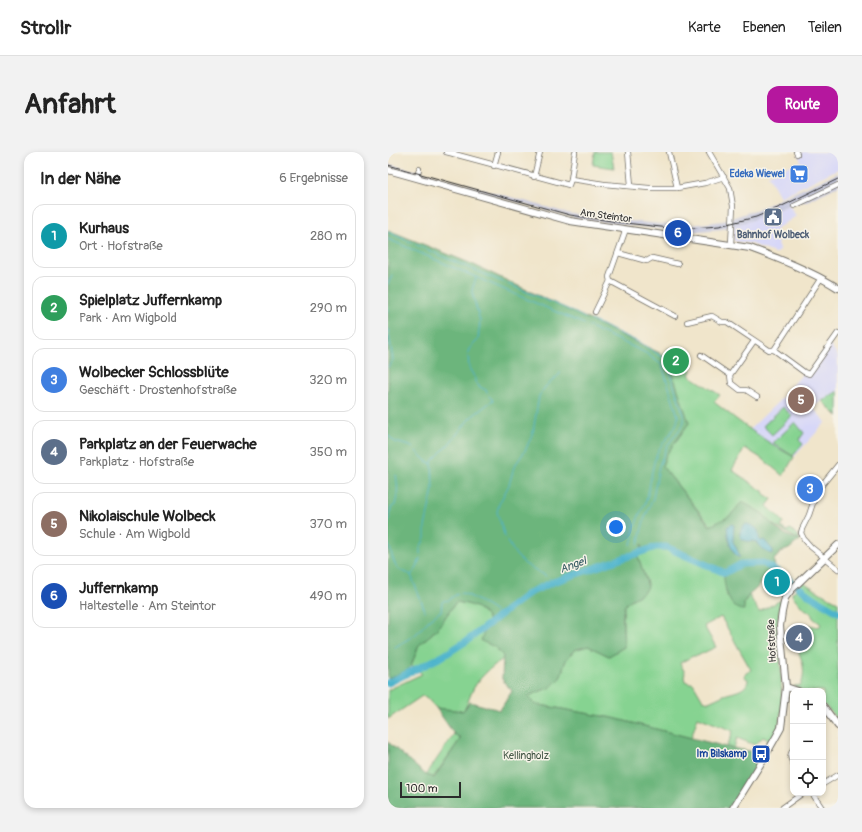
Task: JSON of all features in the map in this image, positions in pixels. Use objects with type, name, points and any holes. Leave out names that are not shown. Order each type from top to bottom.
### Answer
[{"type":"street","points":[[446,152],[569,186],[575,152]]},
{"type":"street","points":[[494,166],[498,152]]},
{"type":"street","points":[[534,177],[540,152]]},
{"type":"street","points":[[628,152],[631,185]]},
{"type":"street","points":[[669,152],[677,188]]},
{"type":"street","points":[[709,152],[730,188],[732,196],[731,244]]},
{"type":"street","points":[[417,178],[419,169]]},
{"type":"street","name":"Am Steintor","points":[[388,170],[570,221],[750,248],[775,257],[821,278],[838,288]]},
{"type":"street","points":[[571,179],[649,188],[677,188],[705,183],[724,177]]},
{"type":"street","points":[[794,206],[838,185]]},
{"type":"street","points":[[595,312],[610,281],[609,277],[626,230]]},
{"type":"street","points":[[618,253],[647,261],[652,258],[678,264]]},
{"type":"street","points":[[774,350],[821,278]]},
{"type":"street","points":[[610,281],[675,316]]},
{"type":"street","points":[[687,322],[712,316],[722,322],[727,322],[754,341],[769,350],[774,350],[789,362],[809,374],[838,333]]},
{"type":"street","points":[[754,341],[730,375],[731,383],[740,390],[746,390],[757,397]]},
{"type":"street","points":[[701,355],[730,375]]},
{"type":"street","points":[[838,465],[818,491],[801,533],[804,539],[838,569]]},
{"type":"street","name":"Hofstraße","points":[[733,808],[780,731],[786,687],[780,626],[784,602],[787,594],[838,545]]},
{"type":"street","points":[[786,687],[790,688]]},
{"type":"street","points":[[826,710],[838,726]]},
{"type":"street","points":[[826,782],[838,775]]},
{"type":"street","points":[[782,808],[799,796]]},
{"type":"street","points":[[814,796],[822,808]]},
{"type":"shaded area","points":[[803,152],[838,152],[838,169],[780,197],[768,175],[801,161],[798,155]]},
{"type":"shaded area","points":[[388,164],[567,213],[595,218],[684,226],[723,221],[758,209],[838,173],[838,186],[807,201],[791,204],[752,220],[722,229],[686,232],[579,219],[388,166]]},
{"type":"shaded area","points":[[789,205],[796,216],[775,230],[780,250],[777,253],[752,244],[734,241],[734,225],[752,220]]},
{"type":"shaded area","points":[[830,344],[838,356],[838,391],[812,407],[826,422],[794,457],[772,446],[749,430],[780,400],[804,372],[809,374]]},
{"type":"green space","points":[[595,152],[611,152],[614,168],[593,165]]},
{"type":"green space","name":"Kellingholz","points":[[388,230],[472,264],[664,355],[669,363],[689,423],[666,455],[662,466],[710,526],[730,516],[742,502],[764,515],[774,526],[784,533],[791,537],[801,539],[789,549],[781,552],[774,560],[775,569],[762,579],[758,587],[749,595],[744,602],[744,610],[734,606],[730,601],[724,582],[724,571],[667,545],[654,546],[642,550],[642,544],[641,551],[638,556],[648,587],[628,602],[624,607],[624,647],[609,656],[588,646],[574,650],[566,660],[560,678],[551,687],[528,696],[534,704],[613,718],[727,747],[755,752],[757,764],[729,808],[388,808],[388,742],[426,775],[434,778],[461,738],[454,734],[436,708],[463,711],[470,702],[500,710],[512,691],[502,679],[503,656],[495,647],[481,641],[484,631],[491,625],[485,614],[473,606],[456,602],[437,629],[419,645],[408,670],[388,679]]},
{"type":"green space","points":[[669,348],[679,353],[679,360],[685,362],[692,369],[689,375],[720,395],[714,402],[763,438],[794,457],[783,476],[764,460],[745,448],[732,470],[772,499],[767,506],[784,522],[781,527],[786,531],[791,529],[800,538],[796,538],[775,526],[763,514],[742,502],[730,516],[711,526],[662,466],[666,455],[689,423],[669,363],[664,355]]},
{"type":"green space","points":[[838,391],[838,417],[822,401]]},
{"type":"green space","points":[[783,407],[792,416],[772,435],[763,426]]},
{"type":"green space","points":[[795,422],[804,433],[799,440],[803,444],[793,456],[773,443]]},
{"type":"green space","points":[[658,549],[675,552],[692,559],[724,575],[727,596],[744,607],[744,603],[749,595],[759,612],[781,600],[777,625],[781,669],[782,707],[778,731],[759,761],[756,756],[756,752],[761,753],[769,740],[763,737],[755,745],[737,738],[734,748],[727,747],[733,731],[698,717],[691,738],[613,718],[534,704],[528,696],[551,687],[560,678],[566,660],[574,650],[588,646],[609,656],[624,647],[624,607],[628,602],[648,587],[638,556]],"holes":[[[721,617],[751,670],[745,674],[744,677],[748,679],[743,689],[709,702],[703,700],[693,683],[685,681],[685,673],[680,663],[716,647],[704,626]]]},
{"type":"green space","points":[[803,582],[838,602],[838,724],[833,714],[826,707],[826,688],[798,688],[794,686],[801,685],[803,677],[802,661],[799,653],[809,637],[808,625],[819,627],[821,624],[813,618],[811,613],[802,607],[792,593]]},
{"type":"green space","points":[[456,602],[473,606],[485,614],[491,625],[484,631],[503,656],[503,659],[489,670],[476,684],[463,711],[436,708],[426,697],[422,696],[388,719],[388,690],[422,674],[411,666],[419,645],[437,629]]},
{"type":"green space","points":[[454,734],[461,738],[433,778],[426,775]]},
{"type":"water","points":[[731,524],[734,525],[733,542],[740,556],[739,558],[733,552],[729,540],[727,527]]},
{"type":"water","points":[[747,524],[757,529],[759,539],[761,541],[764,540],[773,550],[773,554],[765,551],[755,541],[747,541],[741,538],[741,529]]},
{"type":"waterway","points":[[388,232],[570,310],[585,318]]},
{"type":"waterway","points":[[388,239],[584,324]]},
{"type":"waterway","points":[[388,284],[392,276]]},
{"type":"waterway","points":[[476,278],[472,292],[480,321],[478,340],[468,352],[469,368],[475,378],[475,382],[486,390],[487,393]]},
{"type":"waterway","points":[[591,320],[641,343],[665,359],[670,366],[671,377],[684,415],[683,425],[667,446],[659,466],[653,498],[644,520],[638,545]]},
{"type":"waterway","points":[[588,326],[646,353],[662,365],[678,416],[676,425],[657,453],[653,465],[646,501],[636,524],[631,545]]},
{"type":"waterway","points":[[388,329],[393,360],[388,367]]},
{"type":"waterway","points":[[505,537],[497,512],[499,504],[509,485],[514,467],[526,449],[533,432],[539,396],[545,387],[560,374],[560,372]]},
{"type":"waterway","points":[[420,554],[420,548],[425,538],[425,527],[433,489],[432,461],[448,445],[470,418],[493,400],[489,396]]},
{"type":"waterway","points":[[388,435],[395,442],[413,448]]},
{"type":"waterway","points":[[416,451],[426,461],[432,464]]},
{"type":"waterway","points":[[388,525],[391,508],[395,505],[397,497],[396,475]]},
{"type":"waterway","points":[[507,540],[516,555],[525,564],[546,576]]},
{"type":"waterway","points":[[388,543],[397,567],[401,571],[411,575]]},
{"type":"waterway","name":"Angel","points":[[388,683],[443,656],[468,640],[529,593],[553,582],[656,547],[666,547],[725,573],[741,564],[763,563],[780,573]]},
{"type":"waterway","points":[[420,558],[417,568],[411,575],[425,611]]},
{"type":"waterway","name":"Angel","points":[[784,576],[809,595],[838,612]]},
{"type":"waterway","name":"Angel","points":[[549,578],[553,582]]},
{"type":"waterway","points":[[395,647],[415,635],[430,619],[441,611],[442,602],[445,600],[447,601],[455,595],[461,593],[480,602],[500,615]]},
{"type":"railway","points":[[388,165],[570,215],[679,229],[719,226],[756,217],[838,179]]},
{"type":"place","name":"Edeka Wiewel","points":[[799,174]]},
{"type":"place","name":"Bahnhof Wolbeck","points":[[773,217]]},
{"type":"place","name":"Juffernkamp","points":[[678,233]]},
{"type":"place","name":"Spielplatz Juffernkamp","points":[[676,361]]},
{"type":"place","name":"Nikolaischule Wolbeck","points":[[801,400]]},
{"type":"place","name":"Wolbecker Schlossblüte","points":[[810,489]]},
{"type":"place","name":"Kurhaus","points":[[777,582]]},
{"type":"place","name":"Parkplatz an der Feuerwache","points":[[799,638]]},
{"type":"place","name":"Im Bilskamp","points":[[761,754]]}]
